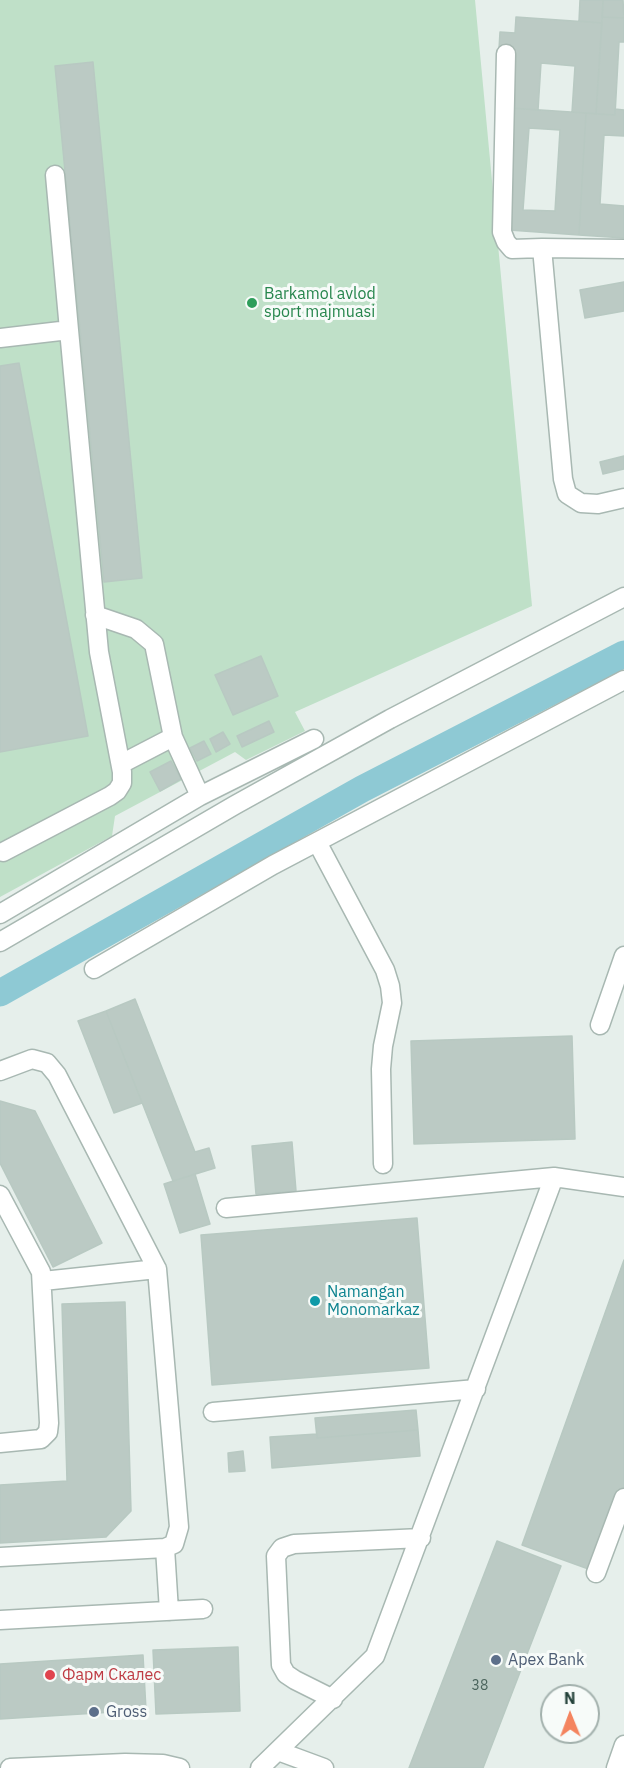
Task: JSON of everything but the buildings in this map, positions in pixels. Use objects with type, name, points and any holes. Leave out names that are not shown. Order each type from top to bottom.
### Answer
[{"type":"street","points":[[506,54],[502,232],[506,242],[512,249],[624,249]]},
{"type":"street","points":[[3,852],[117,791],[122,783],[121,764],[99,652],[55,175]]},
{"type":"street","points":[[542,248],[563,479],[567,494],[581,503],[598,504],[624,498]]},
{"type":"street","points":[[0,338],[69,330]]},
{"type":"street","points":[[0,942],[235,805],[380,724],[624,597]]},
{"type":"street","points":[[95,615],[136,629],[154,644],[173,737],[200,796]]},
{"type":"street","points":[[94,969],[317,842],[624,680]]},
{"type":"street","points":[[121,764],[173,737]]},
{"type":"street","points":[[0,914],[200,796],[314,739]]},
{"type":"street","points":[[317,842],[385,970],[390,986],[392,1003],[382,1046],[381,1069],[383,1164]]},
{"type":"street","points":[[600,1025],[624,956]]},
{"type":"street","points":[[0,1071],[32,1059],[47,1063],[57,1075],[157,1269],[179,1527],[178,1538],[174,1544],[165,1548],[0,1557]]},
{"type":"street","points":[[226,1208],[554,1177],[624,1187]]},
{"type":"street","points":[[260,1768],[375,1656],[554,1177]]},
{"type":"street","points":[[0,1195],[41,1272],[43,1281],[48,1432],[40,1439],[31,1442],[0,1443]]},
{"type":"street","points":[[43,1281],[157,1269]]},
{"type":"street","points":[[213,1412],[476,1389]]},
{"type":"street","points":[[596,1573],[620,1522],[624,1498]]},
{"type":"street","points":[[333,1699],[295,1680],[286,1674],[281,1665],[276,1556],[282,1548],[294,1545],[421,1538]]},
{"type":"street","points":[[165,1548],[169,1611]]},
{"type":"street","points":[[0,1620],[202,1609]]},
{"type":"street","points":[[616,1768],[624,1745]]},
{"type":"street","points":[[278,1751],[324,1768]]},
{"type":"street","points":[[10,1768],[125,1763],[163,1764],[180,1768]]},
{"type":"green space","name":"Barkamol avlod sport majmuasi","points":[[0,0],[475,0],[532,606],[295,712],[305,731],[246,760],[235,752],[115,816],[112,836],[0,897]]},
{"type":"waterway","points":[[0,993],[362,789],[624,654]]},
{"type":"place","name":"Barkamol avlod sport majmuasi","points":[[252,303]]},
{"type":"place","name":"Namangan Monomarkaz","points":[[315,1301]]},
{"type":"place","name":"Apex Bank","points":[[496,1660]]},
{"type":"place","name":"Фарм Скалес","points":[[50,1675]]},
{"type":"place","name":"Gross","points":[[94,1712]]}]
